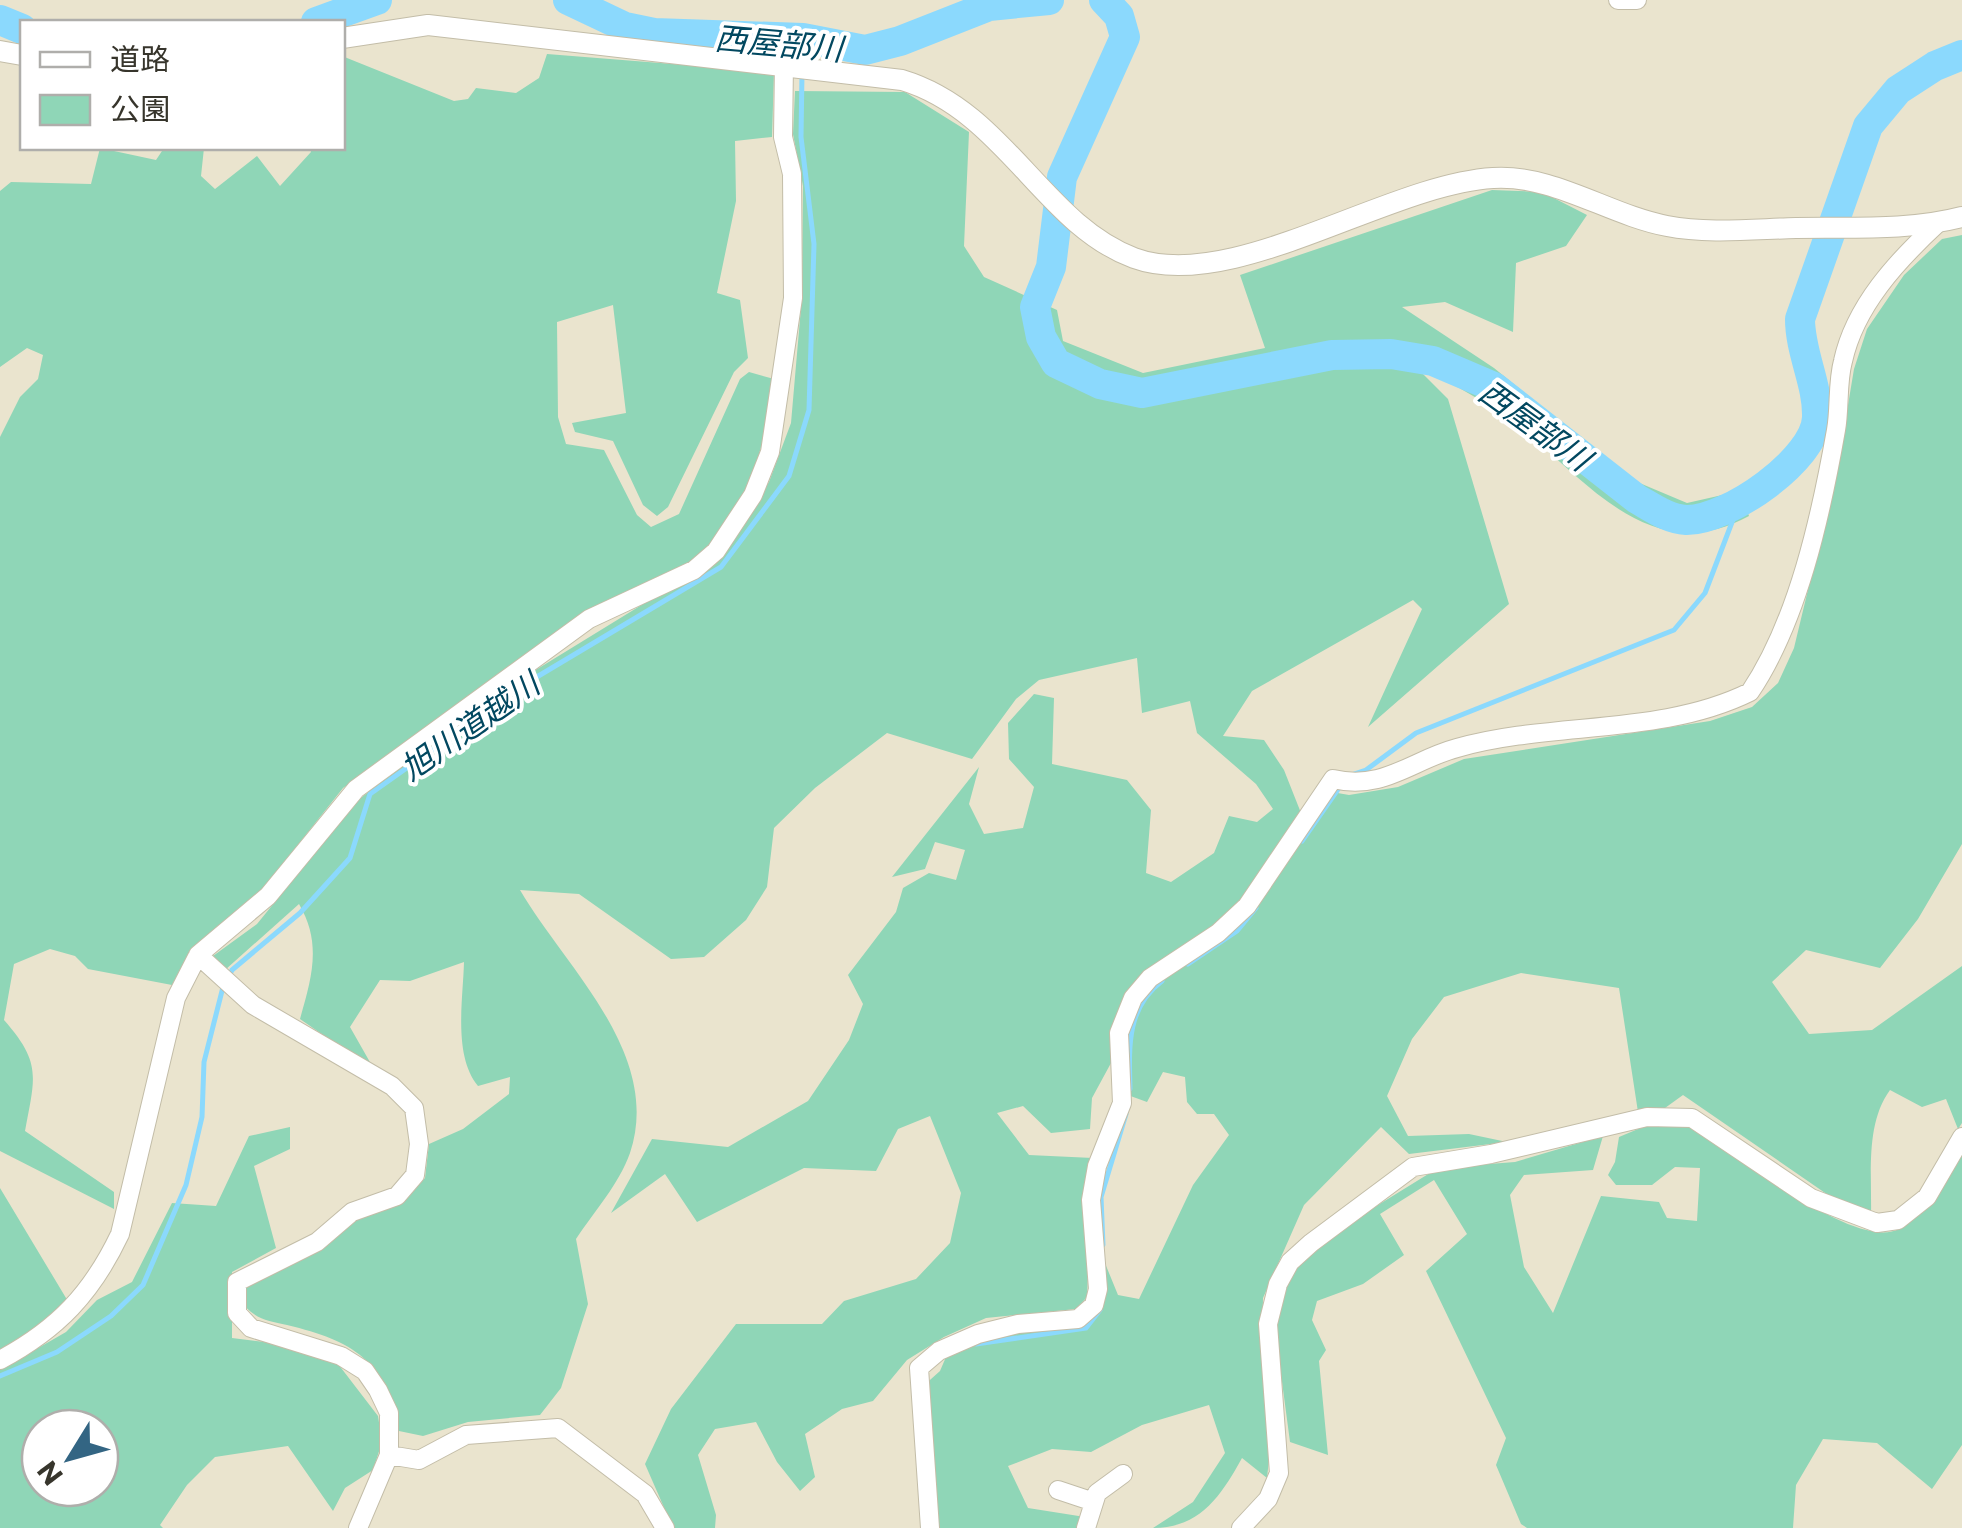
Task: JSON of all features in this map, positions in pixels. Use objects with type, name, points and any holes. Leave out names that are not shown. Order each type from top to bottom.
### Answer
[{"type":"main road","points":[[345,38],[428,26],[902,80],[946,98],[980,122],[1099,238],[1134,258],[1201,264],[1444,188],[1493,178],[1540,183],[1669,226],[1856,227],[1937,224],[1962,217]]},
{"type":"street","points":[[1618,0],[1637,0]]},
{"type":"street","points":[[0,1360],[58,1324],[105,1266],[120,1234],[176,998],[198,955],[268,896],[356,788],[590,619],[694,570],[716,551],[753,495],[770,452],[785,368],[794,235],[792,174],[783,137],[790,65]]},
{"type":"street","points":[[930,1528],[919,1368],[939,1351],[978,1334],[1018,1324],[1078,1320],[1094,1305],[1098,1290],[1091,1200],[1097,1166],[1122,1102],[1118,1033],[1133,998],[1150,978],[1218,933],[1247,906],[1334,780],[1353,784],[1392,778],[1456,748],[1694,712],[1750,692],[1786,624],[1837,426],[1842,362],[1878,288],[1937,224]]},
{"type":"street","points":[[198,955],[253,1005],[392,1086],[414,1108],[419,1144],[415,1175],[397,1196],[352,1212],[316,1242],[237,1282],[237,1313],[251,1328],[306,1342],[365,1371],[389,1413],[389,1455],[358,1528]]},
{"type":"street","points":[[1240,1528],[1268,1498],[1279,1473],[1268,1324],[1278,1284],[1290,1262],[1312,1243],[1414,1167],[1432,1160],[1492,1154],[1647,1117],[1692,1118],[1811,1198],[1877,1224],[1898,1220],[1928,1197],[1962,1137]]},
{"type":"street","points":[[389,1455],[420,1460],[466,1435],[558,1428],[646,1494],[665,1528]]},
{"type":"street","points":[[1086,1528],[1097,1492],[1124,1474]]},
{"type":"street","points":[[1058,1490],[1094,1502]]},
{"type":"green space","points":[[547,54],[774,72],[772,137],[735,141],[736,201],[717,293],[740,300],[748,358],[734,372],[668,507],[657,516],[643,505],[613,441],[575,432],[572,423],[626,413],[613,305],[557,322],[558,417],[566,444],[604,450],[637,515],[651,527],[679,514],[740,379],[749,372],[774,379],[764,435],[749,482],[724,526],[687,569],[466,699],[343,788],[254,900],[193,950],[172,985],[88,969],[75,956],[50,949],[14,964],[4,1020],[30,1060],[33,1083],[25,1131],[114,1192],[114,1209],[0,1151],[0,437],[20,397],[38,379],[43,355],[27,348],[0,367],[0,191],[11,182],[91,184],[100,150],[156,160],[163,150],[204,150],[201,176],[215,189],[257,156],[280,186],[310,150],[345,150],[345,57],[454,101],[468,99],[476,88],[516,93],[539,78]]},
{"type":"green space","points":[[795,91],[905,92],[969,132],[964,246],[984,277],[1057,310],[1063,341],[1143,373],[1265,348],[1240,275],[1492,190],[1542,192],[1587,215],[1566,246],[1516,263],[1513,332],[1445,302],[1402,307],[1494,368],[1630,479],[1687,503],[1740,491],[1749,516],[1716,529],[1685,533],[1656,527],[1629,515],[1503,415],[1417,368],[1448,399],[1509,604],[1368,727],[1422,609],[1413,600],[1252,691],[1223,736],[1264,740],[1284,770],[1301,813],[1247,895],[1112,1027],[1111,1063],[1092,1098],[1090,1129],[1051,1133],[1023,1106],[997,1113],[1029,1155],[1093,1158],[1087,1297],[1076,1309],[986,1318],[907,1360],[873,1401],[842,1409],[805,1434],[815,1477],[800,1491],[777,1462],[756,1422],[715,1429],[698,1455],[716,1515],[715,1528],[673,1528],[645,1464],[671,1409],[736,1324],[822,1324],[844,1301],[916,1279],[950,1243],[961,1193],[930,1116],[898,1129],[876,1171],[804,1168],[697,1222],[665,1174],[611,1213],[652,1139],[728,1147],[808,1101],[849,1040],[863,1004],[848,975],[896,912],[903,888],[929,873],[956,880],[965,850],[935,842],[925,869],[892,877],[979,767],[969,804],[984,834],[1023,828],[1034,787],[1009,759],[1008,723],[1034,694],[1054,698],[1052,764],[1127,780],[1151,810],[1146,873],[1171,882],[1214,853],[1229,816],[1257,822],[1273,809],[1256,784],[1197,733],[1190,701],[1142,713],[1137,658],[1039,680],[1016,699],[972,759],[887,733],[815,788],[774,828],[767,887],[746,920],[704,957],[671,959],[579,894],[520,890],[604,1013],[622,1047],[633,1081],[637,1116],[625,1164],[576,1239],[588,1304],[561,1388],[540,1415],[468,1422],[423,1436],[399,1431],[385,1387],[363,1358],[331,1338],[264,1319],[245,1306],[245,1285],[357,1216],[404,1202],[425,1178],[429,1144],[463,1129],[509,1094],[510,1077],[478,1086],[470,1073],[461,1027],[464,962],[410,981],[380,980],[350,1027],[375,1071],[300,1019],[313,946],[299,904],[225,970],[213,956],[257,924],[358,800],[500,692],[723,555],[769,482],[791,423],[802,296],[803,186],[793,134]]},
{"type":"green space","points":[[1962,235],[1962,844],[1918,919],[1880,968],[1806,950],[1772,982],[1809,1034],[1872,1030],[1962,966],[1962,1123],[1958,1129],[1946,1099],[1922,1107],[1890,1090],[1873,1134],[1871,1216],[1831,1197],[1683,1095],[1665,1108],[1638,1112],[1619,988],[1521,973],[1444,997],[1412,1039],[1387,1096],[1408,1136],[1469,1134],[1507,1142],[1409,1154],[1381,1127],[1304,1205],[1263,1298],[1262,1347],[1271,1441],[1267,1478],[1242,1458],[1217,1497],[1196,1516],[1169,1527],[1153,1528],[1193,1502],[1225,1453],[1209,1405],[1142,1425],[1091,1452],[1052,1449],[1008,1466],[1028,1508],[1085,1517],[1081,1528],[937,1528],[921,1388],[940,1371],[949,1350],[1096,1309],[1100,1251],[1118,1295],[1139,1299],[1193,1185],[1229,1135],[1214,1114],[1197,1114],[1187,1102],[1185,1077],[1163,1072],[1147,1102],[1125,1094],[1121,1035],[1136,1003],[1154,981],[1221,936],[1332,792],[1349,795],[1398,787],[1464,759],[1710,721],[1752,707],[1778,683],[1794,648],[1838,465],[1854,369],[1867,329],[1904,275],[1942,239]]},
{"type":"green space","points":[[1650,1124],[1696,1130],[1826,1214],[1879,1232],[1899,1229],[1919,1214],[1962,1151],[1962,1445],[1932,1489],[1877,1443],[1823,1439],[1796,1485],[1793,1528],[1527,1528],[1521,1524],[1496,1465],[1506,1438],[1426,1271],[1467,1234],[1434,1180],[1380,1214],[1404,1255],[1363,1284],[1317,1301],[1312,1320],[1326,1350],[1319,1361],[1328,1455],[1290,1442],[1275,1329],[1283,1289],[1297,1263],[1357,1218],[1438,1168],[1515,1162],[1603,1136],[1593,1170],[1524,1175],[1510,1195],[1524,1267],[1553,1313],[1601,1196],[1659,1202],[1667,1218],[1697,1221],[1700,1168],[1675,1167],[1652,1185],[1616,1185],[1608,1175],[1615,1162],[1619,1137]]},
{"type":"green space","points":[[290,1127],[290,1149],[254,1166],[276,1248],[232,1272],[232,1338],[297,1346],[335,1360],[378,1416],[382,1442],[373,1470],[345,1488],[333,1511],[288,1446],[215,1457],[187,1485],[160,1525],[163,1528],[0,1528],[0,1370],[66,1332],[97,1300],[132,1282],[172,1203],[216,1206],[249,1136]]},
{"type":"green space","points":[[0,1188],[69,1303],[41,1329],[0,1352]]},
{"type":"waterway","name":"西屋部川","points":[[322,20],[377,0]]},
{"type":"waterway","name":"西屋部川","points":[[568,0],[625,27],[654,33],[803,38],[865,50],[900,41],[989,6],[1049,0]]},
{"type":"waterway","name":"西屋部川","points":[[1104,0],[1119,16],[1125,37],[1062,177],[1051,267],[1035,307],[1041,337],[1056,363],[1100,384],[1142,393],[1332,355],[1391,354],[1433,361],[1494,387],[1637,499],[1686,520],[1724,510],[1766,485],[1802,451],[1813,434],[1817,405],[1800,319],[1868,126],[1898,90],[1935,66],[1962,55]]},
{"type":"waterway","name":"西屋部川","points":[[0,20],[20,28]]},
{"type":"waterway","name":"旭川道越川","points":[[803,38],[803,62]]},
{"type":"waterway","name":"旭川道越川","points":[[0,1376],[57,1352],[111,1316],[143,1285],[186,1185],[202,1117],[204,1062],[223,987],[232,970],[300,913],[350,858],[370,794],[525,684],[721,567],[789,476],[809,410],[814,244],[801,137],[802,73]]},
{"type":"waterway","points":[[1348,776],[1366,770],[1416,733],[1674,630],[1705,593],[1739,504]]},
{"type":"waterway","points":[[1302,841],[1341,785]]},
{"type":"waterway","points":[[1188,964],[1237,931],[1256,908]]},
{"type":"waterway","points":[[1130,1089],[1130,1044],[1136,1016],[1150,992],[1162,981]]},
{"type":"waterway","points":[[1103,1245],[1101,1197],[1126,1114]]},
{"type":"waterway","points":[[976,1344],[1086,1328],[1100,1310]]}]
